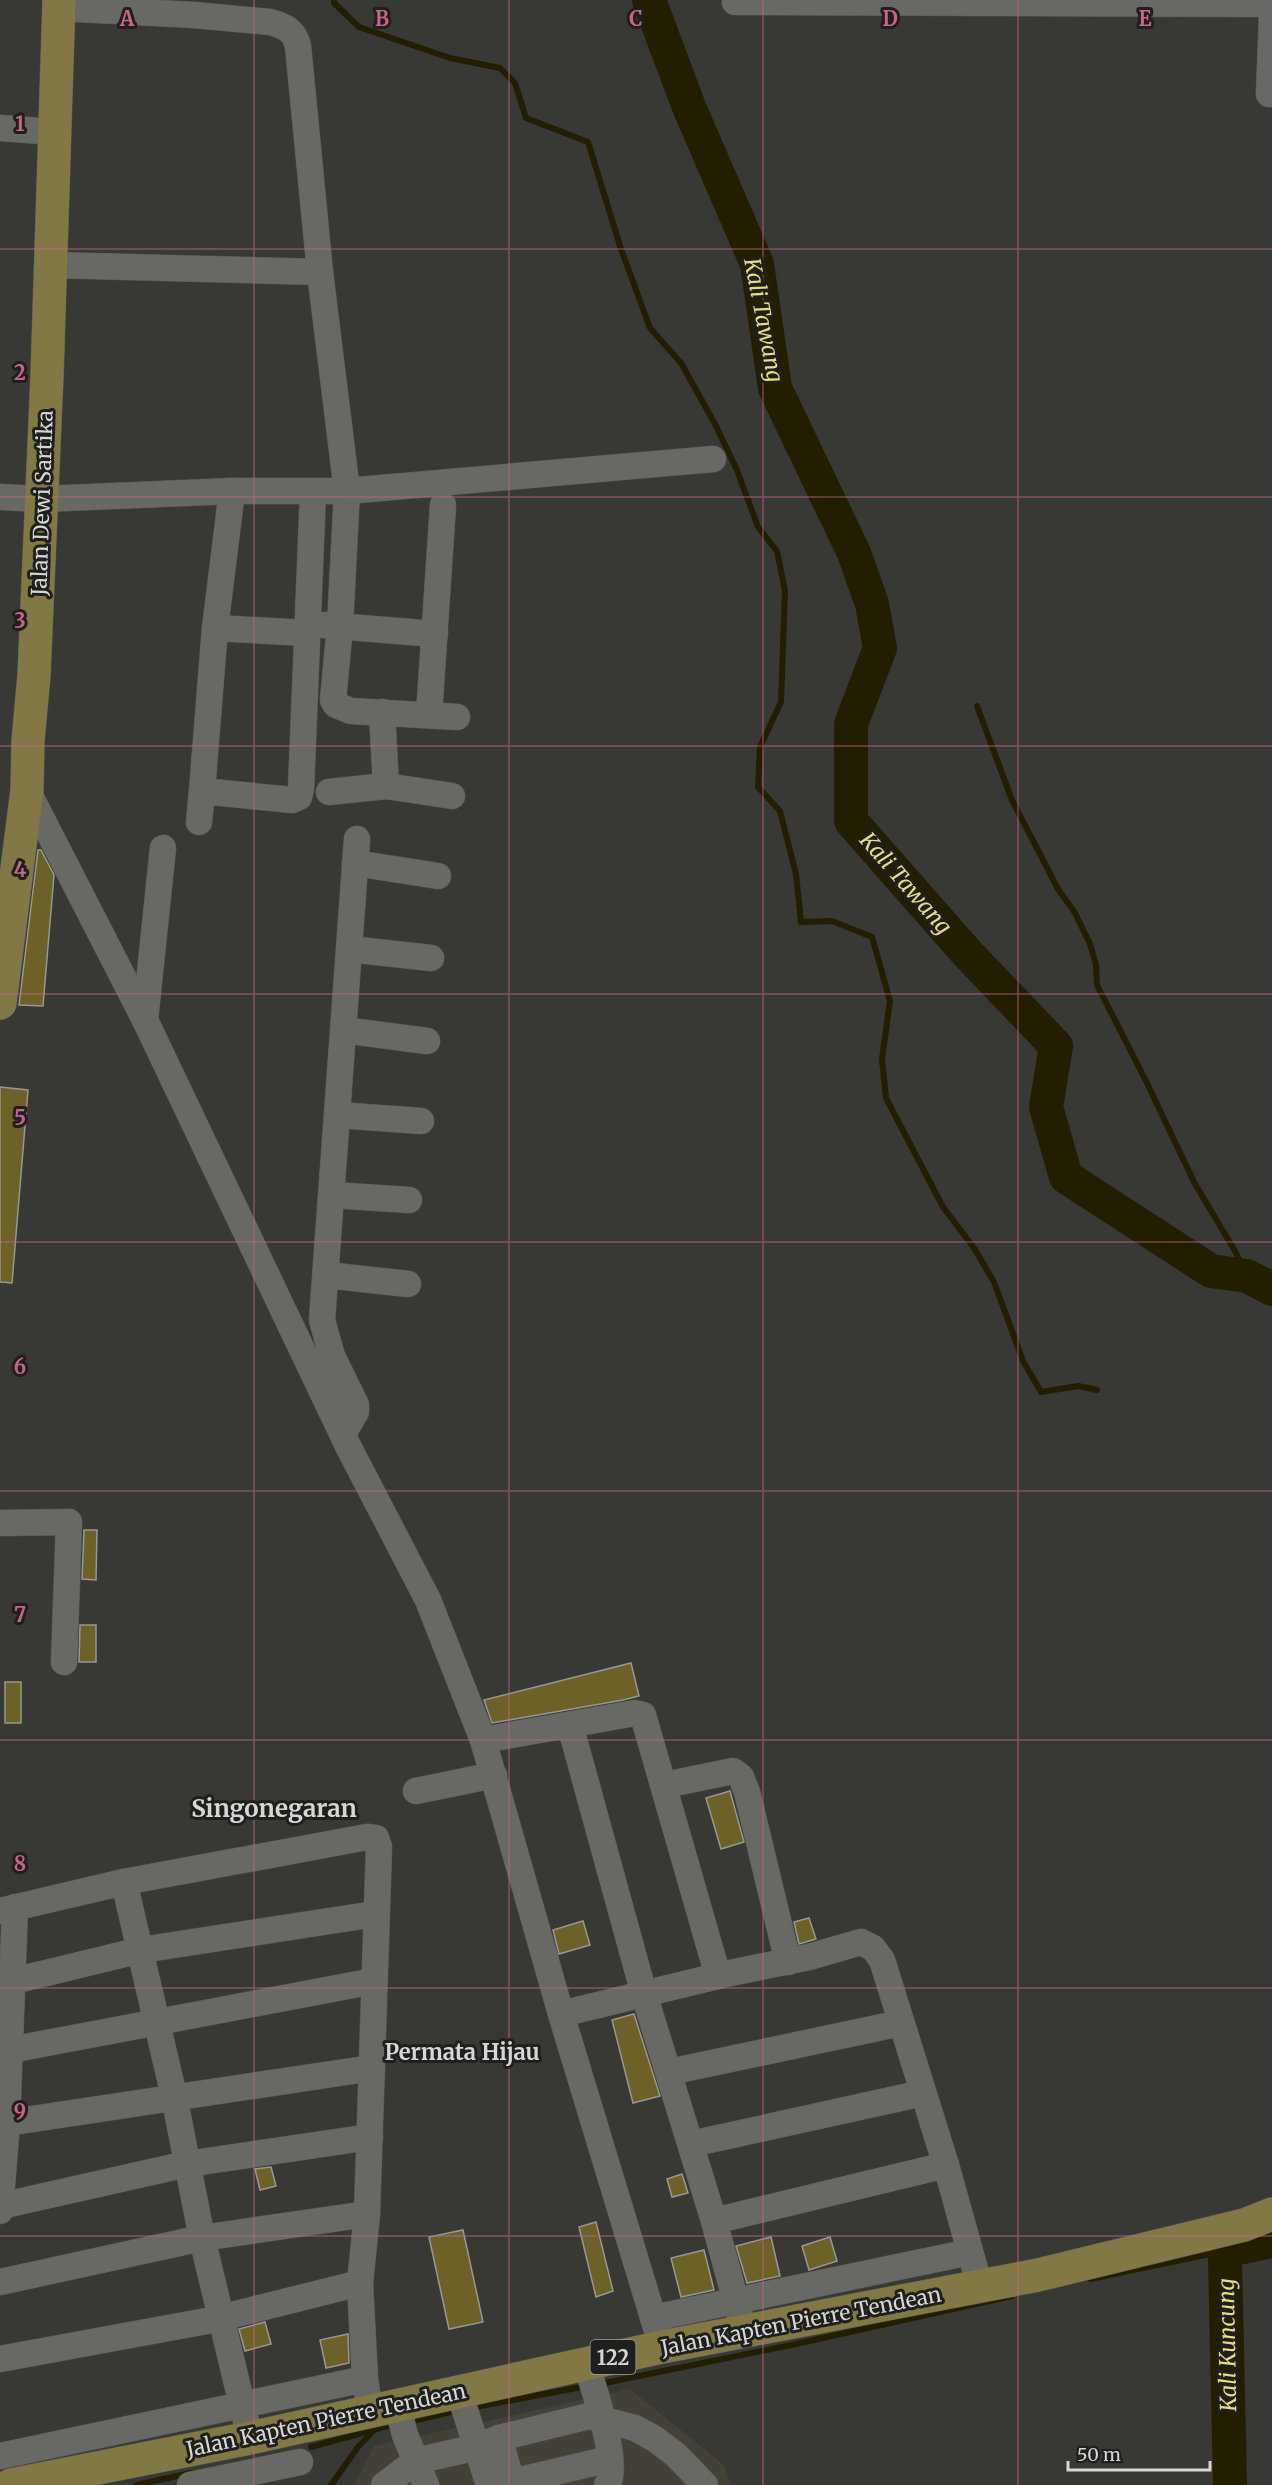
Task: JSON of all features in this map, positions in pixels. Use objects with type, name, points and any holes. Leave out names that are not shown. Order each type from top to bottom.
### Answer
[{"type":"main road","name":"Jalan Dewi Sartika","points":[[0,1003],[27,790],[42,499],[59,4]]},
{"type":"main road","name":"Jalan Kapten Pierre Tendean","points":[[24,2484],[384,2408],[474,2421],[591,2378],[657,2333],[744,2331],[1070,2268],[1244,2224]]},
{"type":"street","points":[[735,2],[1272,4]]},
{"type":"street","points":[[59,4],[270,22],[282,25],[293,33],[298,46],[320,272],[347,491],[340,626],[333,700],[336,705],[351,711],[457,717]]},
{"type":"street","points":[[1269,94],[1272,15]]},
{"type":"street","points":[[0,128],[54,132]]},
{"type":"street","points":[[51,265],[320,272]]},
{"type":"street","points":[[0,497],[42,499],[232,491],[347,491],[713,459]]},
{"type":"street","points":[[199,822],[215,628],[232,491]]},
{"type":"street","points":[[202,791],[292,801],[299,797],[313,492]]},
{"type":"street","points":[[429,715],[443,505]]},
{"type":"street","points":[[215,628],[340,626],[435,634]]},
{"type":"street","points":[[382,712],[386,786]]},
{"type":"street","points":[[329,792],[386,786],[452,796]]},
{"type":"street","points":[[27,790],[145,1020],[343,1434],[428,1600],[483,1740],[494,1775],[561,2014],[657,2333],[736,2300],[970,2252]]},
{"type":"street","points":[[145,1020],[163,848]]},
{"type":"street","points":[[343,1434],[356,1412],[356,1405],[332,1356],[322,1320],[356,851],[438,876]]},
{"type":"street","points":[[349,949],[431,958]]},
{"type":"street","points":[[343,1030],[427,1041]]},
{"type":"street","points":[[338,1114],[421,1121]]},
{"type":"street","points":[[332,1195],[409,1200]]},
{"type":"street","points":[[326,1275],[408,1284]]},
{"type":"street","points":[[0,1523],[69,1522],[64,1662]]},
{"type":"street","points":[[483,1740],[639,1713],[646,1721],[718,1976]]},
{"type":"street","points":[[570,1725],[644,1994],[714,2221],[744,2331]]},
{"type":"street","points":[[665,1785],[733,1771],[741,1777],[747,1792],[788,1962]]},
{"type":"street","points":[[416,1791],[494,1775]]},
{"type":"street","points":[[0,2211],[13,1981],[7,1909],[124,1882],[376,1838],[379,1847],[375,1914],[370,2137],[367,2214],[360,2283],[365,2379],[405,2434],[426,2485]]},
{"type":"street","points":[[124,1882],[174,2096],[217,2314],[230,2407],[239,2440]]},
{"type":"street","points":[[13,1981],[141,1950],[375,1914]]},
{"type":"street","points":[[561,2014],[718,1976],[788,1962],[861,1942],[873,1948],[882,1960],[980,2287]]},
{"type":"street","points":[[10,2050],[374,1981]]},
{"type":"street","points":[[669,2072],[901,2023]]},
{"type":"street","points":[[4,2124],[174,2096],[372,2068]]},
{"type":"street","points":[[691,2144],[923,2093]]},
{"type":"street","points":[[0,2206],[187,2164],[370,2137]]},
{"type":"street","points":[[714,2221],[945,2165]]},
{"type":"street","points":[[0,2282],[202,2238],[367,2214]]},
{"type":"street","points":[[0,2359],[360,2283]]},
{"type":"street","points":[[591,2378],[610,2459],[611,2480],[607,2485]]},
{"type":"street","points":[[0,2456],[365,2379]]},
{"type":"street","points":[[384,2485],[474,2421],[589,2416],[634,2428],[656,2439],[676,2455],[705,2485]]},
{"type":"street","points":[[474,2421],[503,2484],[610,2459]]},
{"type":"street","points":[[190,2485],[301,2473],[296,2427]]},
{"type":"street","points":[[124,2429],[130,2461]]},
{"type":"shaded area","points":[[630,2389],[724,2465],[731,2485],[354,2485],[374,2446]]},
{"type":"building","points":[[38,850],[41,850],[54,875],[43,1006],[19,1005]]},
{"type":"building","points":[[0,1087],[28,1090],[12,1283],[0,1282]]},
{"type":"building","points":[[84,1530],[97,1530],[96,1580],[82,1579]]},
{"type":"building","points":[[80,1625],[96,1625],[96,1662],[79,1662]]},
{"type":"building","points":[[631,1663],[639,1696],[492,1723],[484,1700]]},
{"type":"building","points":[[5,1682],[21,1682],[21,1723],[5,1723]]},
{"type":"building","points":[[730,1791],[744,1842],[721,1849],[706,1798]]},
{"type":"building","points":[[809,1918],[816,1939],[799,1944],[794,1922]]},
{"type":"building","points":[[583,1921],[590,1945],[559,1954],[553,1930]]},
{"type":"building","points":[[634,2014],[660,2096],[633,2103],[612,2020]]},
{"type":"building","points":[[271,2167],[276,2186],[260,2190],[255,2169]]},
{"type":"building","points":[[682,2174],[688,2193],[672,2197],[667,2179]]},
{"type":"building","points":[[596,2222],[613,2291],[596,2297],[579,2227]]},
{"type":"building","points":[[463,2230],[483,2322],[449,2329],[429,2237]]},
{"type":"building","points":[[771,2237],[780,2276],[747,2283],[736,2246]]},
{"type":"building","points":[[830,2237],[837,2261],[809,2270],[802,2246]]},
{"type":"building","points":[[704,2250],[714,2290],[681,2297],[671,2258]]},
{"type":"building","points":[[265,2322],[271,2344],[245,2351],[239,2329]]},
{"type":"building","points":[[348,2334],[349,2363],[326,2368],[320,2340]]},
{"type":"waterway","points":[[334,0],[334,3],[359,27],[450,58],[500,68],[515,83],[526,118],[588,142],[621,249],[650,328],[681,363],[715,424],[737,470],[758,527],[777,551],[785,591],[781,702],[760,747],[758,787],[780,811],[796,874],[801,922],[832,921],[872,937],[890,1001],[882,1059],[886,1098],[943,1207],[974,1248],[994,1282],[1023,1361],[1041,1392],[1078,1386],[1097,1390]]},
{"type":"waterway","name":"Kali Tawang","points":[[649,0],[689,107],[757,264],[775,388],[854,553],[872,604],[880,648],[851,724],[851,821],[967,953],[1056,1046],[1046,1107],[1066,1177],[1211,1271],[1247,1276],[1272,1289]]},
{"type":"waterway","points":[[977,706],[1012,800],[1058,889],[1075,913],[1090,944],[1096,965],[1097,985],[1195,1184],[1235,1251],[1247,1276]]},
{"type":"waterway","name":"Kali Kuncung","points":[[1230,2485],[1225,2259],[1229,2250],[1272,2241]]},
{"type":"waterway","points":[[1090,2279],[1229,2250]]},
{"type":"waterway","points":[[600,2384],[796,2344],[1012,2296]]},
{"type":"waterway","points":[[470,2408],[587,2386]]},
{"type":"waterway","points":[[408,2422],[459,2410]]},
{"type":"waterway","points":[[311,2447],[395,2424]]},
{"type":"waterway","points":[[331,2485],[358,2447],[373,2431]]},
{"type":"waterway","points":[[136,2485],[191,2473]]},
{"type":"district","name":"Singonegaran","points":[[274,1808]]},
{"type":"district","name":"Permata Hijau","points":[[462,2052]]}]
